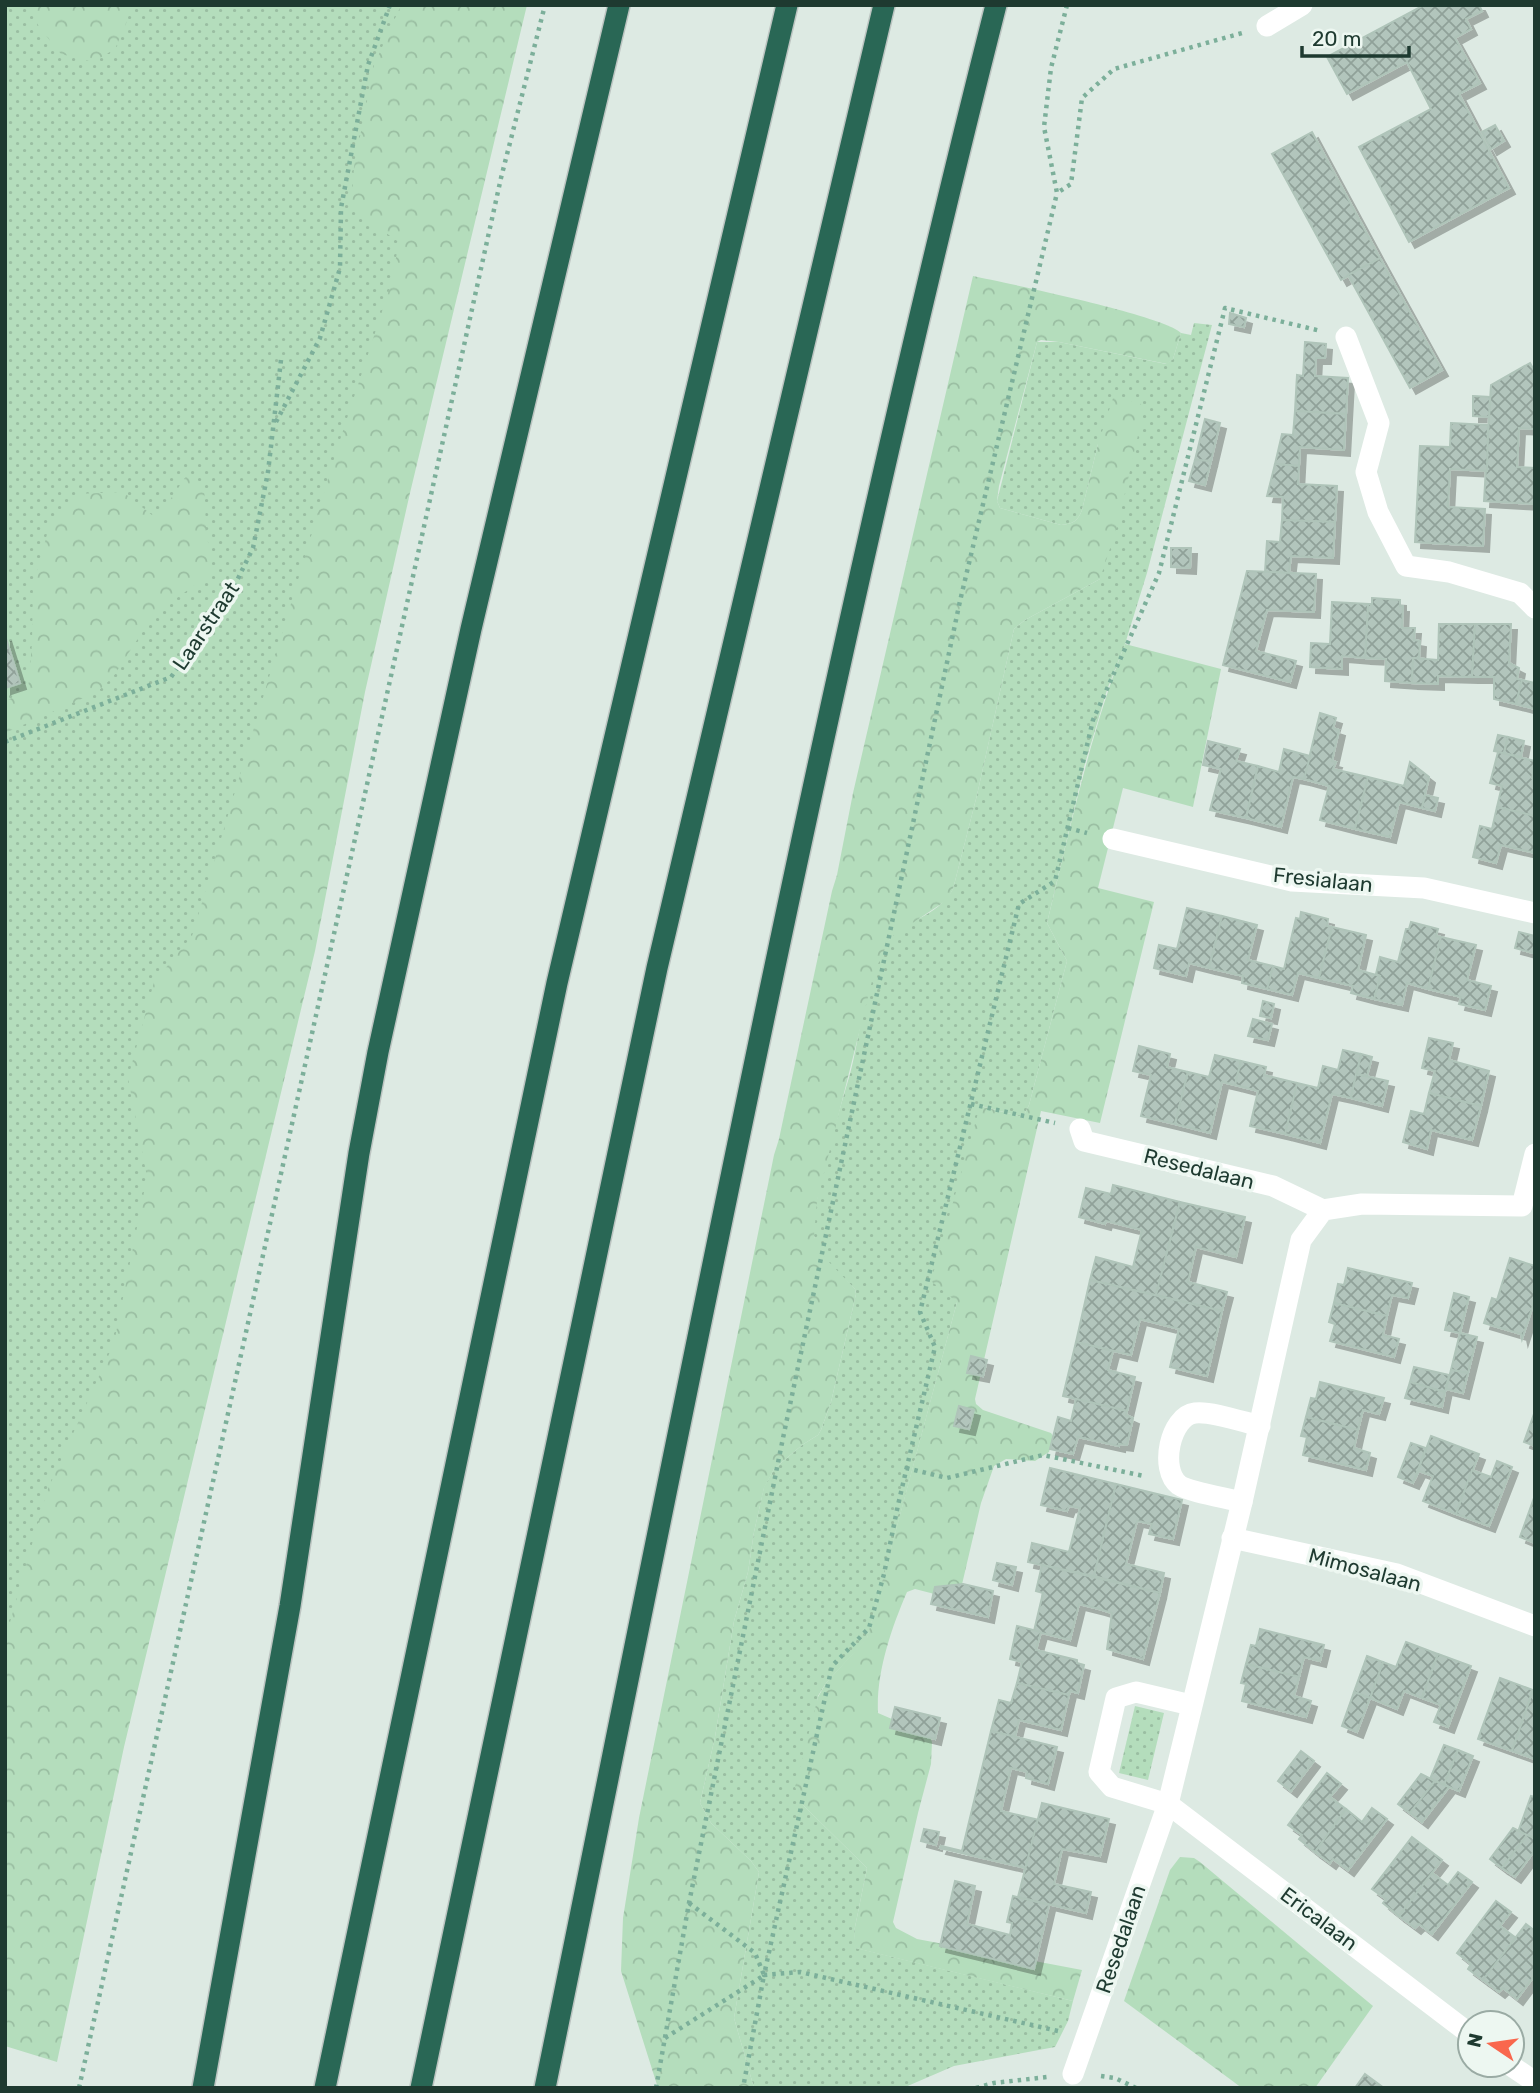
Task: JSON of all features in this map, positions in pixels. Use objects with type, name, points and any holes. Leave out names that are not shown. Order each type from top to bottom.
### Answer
[{"type":"highway","points":[[203,2088],[290,1606],[359,1153],[378,1052],[471,629],[619,5]]},
{"type":"highway","points":[[325,2088],[557,983],[787,5]]},
{"type":"highway","points":[[421,2088],[657,968],[884,5]]},
{"type":"highway","points":[[545,2088],[784,926],[948,195],[996,5]]},
{"type":"street","points":[[1267,26],[1302,5]]},
{"type":"street","points":[[1346,337],[1379,423],[1366,472],[1378,512],[1406,566],[1449,572],[1520,593],[1535,608]]},
{"type":"street","name":"Fresialaan","points":[[1113,839],[1292,881],[1424,888],[1535,913]]},
{"type":"street","name":"Resedalaan","points":[[1073,2074],[1168,1804],[1260,1426],[1301,1240],[1323,1210],[1273,1186],[1084,1141],[1080,1129]]},
{"type":"street","points":[[1323,1210],[1362,1204],[1528,1208],[1535,1154]]},
{"type":"street","points":[[1242,1502],[1181,1486],[1170,1475],[1167,1462],[1177,1424],[1187,1415],[1199,1413],[1260,1426]]},
{"type":"street","name":"Mimosalaan","points":[[1232,1538],[1397,1574],[1535,1626]]},
{"type":"street","points":[[1168,1804],[1112,1787],[1099,1772],[1113,1710],[1116,1698],[1136,1692],[1191,1705]]},
{"type":"street","name":"Ericalaan","points":[[1168,1804],[1456,2023]]},
{"type":"path","points":[[273,426],[320,338],[340,268],[341,208],[368,65],[390,5]]},
{"type":"path","points":[[79,2088],[500,178],[545,5]]},
{"type":"path","points":[[656,2088],[689,1903],[783,1438],[957,614],[1057,193],[1044,127],[1051,68],[1067,5]]},
{"type":"path","points":[[1057,193],[1072,184],[1082,98],[1114,69],[1267,26]]},
{"type":"path","points":[[743,2088],[764,1975],[832,1666],[869,1628],[884,1574],[935,1347],[920,1312],[1019,904],[1055,881],[1094,720],[1160,573],[1226,308],[1346,337]]},
{"type":"path","name":"Laarstraat","points":[[5,742],[171,677],[226,603],[253,548],[268,472],[281,360]]},
{"type":"path","points":[[971,1104],[1080,1129]]},
{"type":"path","points":[[906,1468],[947,1478],[1043,1455],[1141,1477],[1170,1475]]},
{"type":"path","points":[[689,1903],[755,1953],[764,1975]]},
{"type":"path","points":[[666,2038],[764,1975],[800,1972],[1086,2038]]},
{"type":"path","points":[[976,2088],[993,2083],[1073,2074],[1115,2078],[1136,2088]]},
{"type":"green space","points":[[5,5],[503,5],[5,2014]]},
{"type":"green space","points":[[28,5],[129,5],[128,19],[115,49],[93,62],[61,54],[39,27]]},
{"type":"green space","points":[[401,5],[527,5],[410,493],[365,692],[315,951],[124,1747],[57,2062],[5,2046],[5,1640],[47,1491],[114,1343],[147,1177],[128,1078],[154,982],[192,936],[337,449],[391,284],[399,242],[351,209],[354,167],[374,65]]},
{"type":"green space","points":[[973,276],[1117,309],[1169,326],[1181,333],[1173,359],[1167,364],[1059,342],[1037,342],[999,486],[997,501],[1000,508],[1061,525],[1075,521],[1082,510],[1098,444],[1113,398],[1141,404],[1143,413],[1118,524],[1100,579],[1025,620],[1014,629],[953,889],[947,900],[890,938],[874,973],[817,1201],[814,1236],[827,1260],[855,1289],[856,1294],[831,1402],[821,1430],[774,1469],[764,1488],[748,1572],[734,1621],[715,1737],[700,1803],[711,1823],[759,1872],[734,2018],[754,2088],[658,2088],[621,1971],[623,1918],[639,1818],[774,1155],[853,793]]},
{"type":"green space","points":[[1194,323],[1212,325],[1147,573],[1084,767],[1047,923],[1067,961],[1029,1105],[1023,1117],[981,1106],[957,1302],[867,1639],[826,1683],[818,1696],[803,1805],[867,1868],[854,1932],[856,1948],[1073,2001],[1068,2021],[1055,2047],[954,2066],[903,2088],[754,2088],[734,2018],[759,1872],[711,1823],[700,1803],[715,1737],[734,1621],[748,1572],[764,1487],[774,1469],[821,1430],[831,1402],[856,1294],[855,1289],[819,1250],[814,1235],[814,1220],[868,988],[880,955],[894,934],[929,913],[946,899],[953,889],[1014,629],[1025,620],[1100,579],[1098,444],[1082,510],[1079,517],[1069,524],[1061,525],[1000,508],[997,501],[1037,342],[1059,342],[1166,364],[1173,359],[1181,333],[1191,335]]},
{"type":"green space","points":[[187,475],[204,486],[212,573],[154,614],[113,677],[97,692],[5,733],[5,701],[28,691],[33,585],[49,527],[76,494],[123,492],[157,519]]},
{"type":"green space","points":[[1125,644],[1221,669],[1193,807],[1123,788],[1098,888],[1154,902],[1100,1123],[1041,1111],[975,1399],[976,1404],[983,1410],[1051,1433],[1053,1436],[1049,1452],[1035,1461],[1006,1459],[994,1466],[981,1503],[960,1593],[950,1598],[915,1589],[907,1592],[886,1651],[878,1698],[878,1713],[929,1735],[932,1742],[931,1764],[893,1922],[896,1928],[917,1939],[1082,1970],[1073,2001],[855,1948],[854,1932],[867,1868],[803,1805],[795,1787],[818,1697],[826,1683],[867,1638],[957,1302],[931,1281],[980,1106],[1023,1117],[1029,1105],[1067,961],[1047,923],[1091,747]]},
{"type":"green space","points":[[1135,1706],[1164,1713],[1148,1780],[1119,1773]]},
{"type":"green space","points":[[1180,1857],[1194,1858],[1200,1862],[1373,2006],[1315,2088],[1242,2088],[1124,2001],[1170,1870]]},
{"type":"building","points":[[1424,5],[1479,5],[1482,11],[1466,19],[1471,29],[1455,38],[1480,83],[1459,94],[1509,188],[1409,242],[1359,147],[1431,109],[1407,62],[1347,94],[1327,57]]},
{"type":"building","points":[[1495,125],[1504,141],[1491,149],[1482,132]]},
{"type":"building","points":[[1312,132],[1380,258],[1341,280],[1272,154]]},
{"type":"building","points":[[1380,258],[1442,370],[1410,388],[1348,275]]},
{"type":"building","points":[[1230,313],[1246,318],[1244,327],[1229,324]]},
{"type":"building","points":[[1305,342],[1326,344],[1325,358],[1316,358],[1315,376],[1348,378],[1346,414],[1295,411],[1297,375],[1303,376]]},
{"type":"building","points":[[1530,363],[1535,372],[1535,429],[1519,428],[1517,467],[1535,468],[1535,504],[1484,501],[1491,385]]},
{"type":"building","points":[[1473,396],[1490,397],[1489,417],[1473,416]]},
{"type":"building","points":[[1295,411],[1346,414],[1344,450],[1300,447],[1299,466],[1275,464],[1282,434],[1293,435]]},
{"type":"building","points":[[1205,419],[1220,423],[1211,461],[1195,460]]},
{"type":"building","points":[[1451,423],[1488,425],[1487,471],[1450,469],[1448,507],[1485,509],[1483,546],[1415,542],[1420,446],[1450,447]]},
{"type":"building","points":[[1195,460],[1211,461],[1205,485],[1189,481]]},
{"type":"building","points":[[1275,464],[1299,466],[1298,484],[1337,486],[1335,522],[1282,520],[1283,497],[1267,496]]},
{"type":"building","points":[[1282,520],[1335,522],[1333,558],[1291,556],[1289,573],[1265,572],[1267,541],[1280,542]]},
{"type":"building","points":[[1171,548],[1191,548],[1190,568],[1171,567]]},
{"type":"building","points":[[1247,571],[1316,574],[1314,612],[1267,610],[1256,651],[1296,661],[1290,682],[1223,665]]},
{"type":"building","points":[[1372,598],[1400,600],[1400,606],[1403,606],[1402,628],[1415,628],[1414,640],[1420,641],[1419,658],[1413,658],[1412,683],[1385,681],[1386,659],[1365,658],[1368,604],[1372,604]]},
{"type":"building","points":[[1332,602],[1368,604],[1365,658],[1342,656],[1342,669],[1310,667],[1311,643],[1330,644]]},
{"type":"building","points":[[1439,624],[1475,624],[1472,677],[1438,676],[1438,684],[1412,683],[1413,658],[1438,660]]},
{"type":"building","points":[[1475,624],[1511,624],[1509,663],[1519,668],[1517,679],[1522,680],[1516,704],[1494,699],[1494,677],[1472,677]]},
{"type":"building","points":[[5,635],[20,683],[5,688]]},
{"type":"building","points":[[1522,680],[1535,683],[1535,709],[1516,704]]},
{"type":"building","points":[[1320,713],[1336,718],[1333,728],[1339,730],[1332,761],[1336,762],[1333,769],[1368,777],[1355,829],[1320,820],[1329,786],[1304,779]]},
{"type":"building","points":[[1498,735],[1508,737],[1504,753],[1494,751]]},
{"type":"building","points":[[1508,737],[1524,741],[1521,757],[1504,753]]},
{"type":"building","points":[[1208,741],[1240,749],[1236,761],[1258,766],[1246,818],[1210,810],[1221,769],[1203,765]]},
{"type":"building","points":[[1284,749],[1310,756],[1304,779],[1293,777],[1281,827],[1246,818],[1258,766],[1279,772]]},
{"type":"building","points":[[1498,752],[1535,761],[1532,778],[1535,779],[1535,816],[1497,807],[1502,786],[1490,783]]},
{"type":"building","points":[[1410,762],[1429,777],[1422,808],[1399,802],[1390,837],[1355,829],[1368,777],[1404,786]]},
{"type":"building","points":[[1425,795],[1438,798],[1435,811],[1422,808]]},
{"type":"building","points":[[1497,807],[1535,816],[1535,853],[1501,845],[1496,863],[1473,857],[1480,826],[1492,829]]},
{"type":"building","points":[[1187,908],[1222,916],[1209,968],[1189,963],[1186,976],[1154,968],[1159,945],[1177,949]]},
{"type":"building","points":[[1301,912],[1328,919],[1327,926],[1332,927],[1319,978],[1298,973],[1292,995],[1267,989],[1273,966],[1284,969],[1296,918],[1300,919]]},
{"type":"building","points":[[1222,916],[1257,925],[1248,960],[1273,966],[1267,989],[1242,983],[1243,976],[1209,968]]},
{"type":"building","points":[[1411,922],[1438,929],[1436,936],[1441,937],[1428,989],[1407,983],[1402,1005],[1374,999],[1380,976],[1376,974],[1380,957],[1398,962],[1406,929],[1409,929]]},
{"type":"building","points":[[1332,927],[1366,935],[1358,970],[1380,976],[1374,999],[1351,993],[1353,986],[1319,978]]},
{"type":"building","points":[[1519,932],[1535,936],[1533,953],[1515,948]]},
{"type":"building","points":[[1441,937],[1476,945],[1467,980],[1491,986],[1485,1010],[1459,1004],[1461,997],[1428,989]]},
{"type":"building","points":[[1263,1001],[1274,1004],[1271,1018],[1260,1016]]},
{"type":"building","points":[[1253,1019],[1272,1024],[1268,1040],[1248,1036]]},
{"type":"building","points":[[1429,1038],[1453,1043],[1449,1060],[1489,1071],[1481,1106],[1429,1093],[1435,1071],[1422,1068]]},
{"type":"building","points":[[1139,1046],[1170,1054],[1167,1067],[1188,1072],[1175,1124],[1141,1116],[1151,1075],[1133,1071]]},
{"type":"building","points":[[1343,1050],[1361,1054],[1351,1098],[1332,1094],[1320,1143],[1285,1134],[1297,1083],[1318,1088],[1323,1066],[1338,1070]]},
{"type":"building","points":[[1361,1054],[1372,1057],[1367,1076],[1357,1074]]},
{"type":"building","points":[[1215,1055],[1241,1061],[1235,1085],[1222,1082],[1210,1133],[1175,1124],[1188,1072],[1209,1077]]},
{"type":"building","points":[[1241,1061],[1266,1067],[1264,1075],[1297,1083],[1285,1134],[1250,1126],[1258,1091],[1235,1085]]},
{"type":"building","points":[[1356,1074],[1388,1081],[1382,1106],[1351,1098]]},
{"type":"building","points":[[1429,1093],[1481,1106],[1472,1140],[1431,1130],[1427,1149],[1403,1142],[1411,1111],[1424,1114]]},
{"type":"building","points":[[1113,1185],[1180,1202],[1156,1295],[1090,1280],[1096,1257],[1133,1267],[1142,1230],[1079,1217],[1086,1188],[1111,1194]]},
{"type":"building","points":[[1180,1202],[1245,1217],[1236,1257],[1196,1247],[1188,1282],[1227,1292],[1222,1311],[1156,1295]]},
{"type":"building","points":[[1510,1258],[1535,1266],[1535,1299],[1522,1339],[1521,1334],[1484,1323],[1492,1298],[1497,1300]]},
{"type":"building","points":[[1348,1268],[1412,1283],[1408,1298],[1392,1295],[1387,1316],[1334,1303],[1338,1284],[1344,1285]]},
{"type":"building","points":[[1090,1280],[1222,1311],[1207,1376],[1170,1367],[1179,1329],[1140,1319],[1131,1355],[1076,1342]]},
{"type":"building","points":[[1454,1293],[1469,1297],[1460,1333],[1445,1330]]},
{"type":"building","points":[[1334,1303],[1387,1316],[1383,1335],[1399,1339],[1394,1357],[1330,1341],[1335,1324],[1329,1322]]},
{"type":"building","points":[[1460,1333],[1477,1337],[1468,1373],[1451,1370]]},
{"type":"building","points":[[1076,1342],[1113,1351],[1108,1370],[1135,1377],[1127,1411],[1063,1396]]},
{"type":"building","points":[[971,1356],[987,1360],[983,1376],[967,1373]]},
{"type":"building","points":[[1414,1367],[1449,1375],[1445,1392],[1410,1382]]},
{"type":"building","points":[[1451,1370],[1468,1373],[1463,1393],[1446,1389]]},
{"type":"building","points":[[1320,1382],[1384,1398],[1379,1414],[1363,1410],[1358,1430],[1306,1417],[1311,1398],[1316,1399]]},
{"type":"building","points":[[1410,1382],[1445,1392],[1442,1407],[1405,1398]]},
{"type":"building","points":[[1076,1399],[1127,1411],[1126,1415],[1133,1418],[1127,1445],[1119,1446],[1078,1437],[1073,1454],[1050,1449],[1058,1417],[1071,1421]]},
{"type":"building","points":[[959,1406],[974,1410],[969,1429],[954,1426]]},
{"type":"building","points":[[1535,1411],[1535,1446],[1524,1442]]},
{"type":"building","points":[[1306,1417],[1358,1430],[1354,1448],[1370,1453],[1366,1470],[1303,1455],[1307,1437],[1301,1436]]},
{"type":"building","points":[[1431,1436],[1479,1454],[1456,1514],[1423,1501],[1433,1476],[1419,1471],[1414,1481]]},
{"type":"building","points":[[1411,1443],[1426,1448],[1413,1483],[1398,1477]]},
{"type":"building","points":[[1497,1461],[1512,1467],[1489,1526],[1456,1514],[1472,1470],[1491,1477]]},
{"type":"building","points":[[1050,1468],[1116,1484],[1094,1576],[1028,1562],[1032,1543],[1069,1552],[1080,1508],[1069,1506],[1067,1511],[1041,1505]]},
{"type":"building","points":[[1116,1484],[1182,1500],[1173,1539],[1149,1534],[1152,1524],[1137,1521],[1126,1564],[1164,1573],[1160,1593],[1094,1576]]},
{"type":"building","points":[[1535,1495],[1535,1543],[1520,1537]]},
{"type":"building","points":[[997,1563],[1016,1567],[1012,1585],[993,1580]]},
{"type":"building","points":[[1042,1565],[1160,1593],[1143,1659],[1107,1649],[1112,1613],[1099,1609],[1079,1604],[1070,1640],[1034,1631],[1043,1593],[1036,1591]]},
{"type":"building","points":[[963,1584],[993,1591],[988,1617],[931,1604],[935,1587]]},
{"type":"building","points":[[1017,1626],[1041,1632],[1036,1650],[1077,1660],[1077,1663],[1084,1665],[1078,1693],[1070,1691],[1069,1695],[1017,1683],[1022,1662],[1010,1659]]},
{"type":"building","points":[[1260,1629],[1324,1645],[1320,1661],[1304,1657],[1299,1677],[1246,1664],[1251,1645],[1256,1646]]},
{"type":"building","points":[[1406,1642],[1438,1654],[1422,1698],[1404,1691],[1397,1709],[1370,1698],[1383,1662],[1396,1667]]},
{"type":"building","points":[[1438,1654],[1471,1666],[1448,1727],[1434,1722],[1441,1705],[1422,1698]]},
{"type":"building","points":[[1367,1656],[1383,1662],[1370,1698],[1354,1692]]},
{"type":"building","points":[[1246,1664],[1299,1677],[1294,1696],[1311,1701],[1306,1717],[1242,1701],[1246,1684],[1241,1683]]},
{"type":"building","points":[[1500,1678],[1533,1690],[1512,1751],[1478,1739]]},
{"type":"building","points":[[1017,1683],[1069,1695],[1061,1730],[1019,1720],[1015,1737],[991,1731],[999,1700],[1011,1703]]},
{"type":"building","points":[[1535,1690],[1535,1759],[1512,1751]]},
{"type":"building","points":[[1354,1692],[1370,1698],[1357,1732],[1342,1726]]},
{"type":"building","points":[[895,1707],[940,1718],[935,1739],[890,1728]]},
{"type":"building","points":[[991,1731],[1057,1747],[1048,1784],[1026,1778],[1027,1772],[1011,1768],[1001,1811],[1039,1820],[1026,1868],[940,1848],[941,1846],[962,1851]]},
{"type":"building","points":[[1444,1745],[1458,1750],[1444,1785],[1430,1779]]},
{"type":"building","points":[[1458,1750],[1473,1756],[1459,1791],[1444,1785]]},
{"type":"building","points":[[1301,1751],[1314,1761],[1291,1791],[1278,1781]]},
{"type":"building","points":[[1327,1773],[1341,1784],[1330,1797],[1346,1809],[1315,1852],[1299,1839],[1302,1835],[1288,1825]]},
{"type":"building","points":[[1421,1774],[1435,1781],[1410,1813],[1398,1804]]},
{"type":"building","points":[[1435,1781],[1449,1787],[1422,1822],[1410,1813]]},
{"type":"building","points":[[1531,1796],[1535,1797],[1535,1838],[1518,1832]]},
{"type":"building","points":[[1042,1803],[1109,1819],[1100,1856],[1062,1849],[1054,1884],[1091,1892],[1086,1913],[1018,1897]]},
{"type":"building","points":[[1372,1808],[1387,1819],[1348,1870],[1333,1859],[1330,1863],[1315,1852],[1346,1809],[1362,1822]]},
{"type":"building","points":[[1513,1828],[1527,1835],[1502,1868],[1490,1859]]},
{"type":"building","points":[[924,1829],[939,1832],[936,1845],[921,1841]]},
{"type":"building","points":[[1527,1835],[1535,1838],[1535,1850],[1515,1877],[1502,1868]]},
{"type":"building","points":[[1412,1837],[1442,1860],[1399,1916],[1383,1903],[1386,1899],[1372,1889]]},
{"type":"building","points":[[1458,1872],[1472,1882],[1432,1934],[1419,1924],[1415,1928],[1399,1916],[1432,1873],[1448,1885]]},
{"type":"building","points":[[955,1881],[975,1886],[967,1924],[1010,1935],[1012,1923],[1007,1922],[1013,1896],[1049,1905],[1034,1969],[940,1946]]},
{"type":"building","points":[[1496,1901],[1511,1912],[1500,1926],[1516,1938],[1483,1980],[1468,1969],[1471,1964],[1457,1953]]},
{"type":"building","points":[[1526,1924],[1535,1931],[1535,1975],[1517,1999],[1503,1988],[1499,1992],[1483,1980]]},
{"type":"building","points":[[1365,2074],[1384,2088],[1355,2088]]}]
